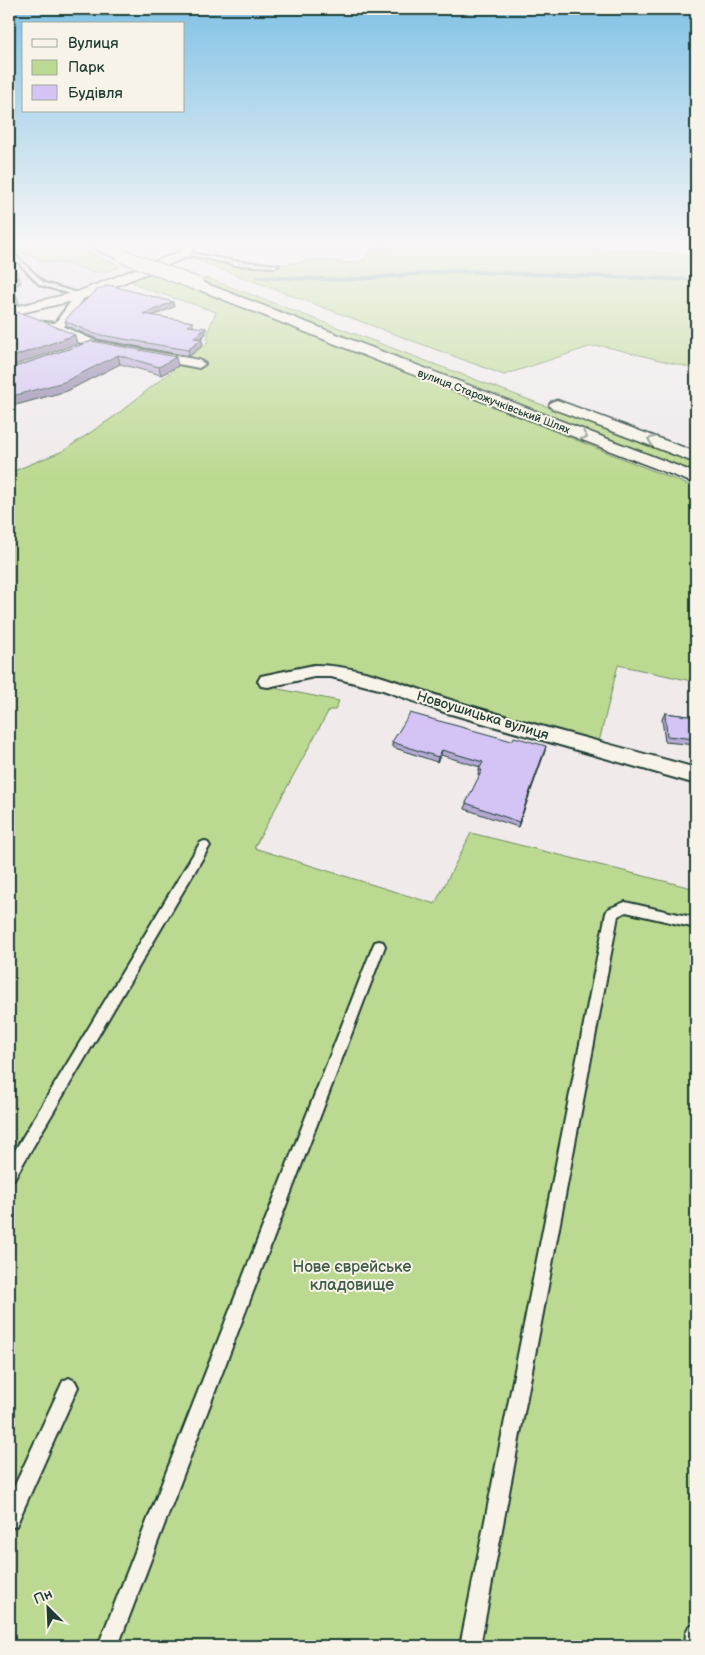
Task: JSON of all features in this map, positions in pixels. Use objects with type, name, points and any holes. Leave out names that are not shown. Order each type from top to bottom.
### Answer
[{"type":"main road","name":"вулиця Старожучківський Шлях","points":[[293,322],[696,479]]},
{"type":"main road","name":"вулиця Старожучківський Шлях","points":[[540,398],[696,458]]},
{"type":"street","points":[[44,322],[93,344],[199,364]]},
{"type":"street","points":[[57,328],[61,322]]},
{"type":"street","points":[[78,350],[93,344]]},
{"type":"street","name":"Новоушицька вулиця","points":[[268,681],[314,671],[332,672],[388,685],[451,707],[696,776]]},
{"type":"lane","points":[[9,1174],[204,846]]},
{"type":"lane","points":[[470,1646],[612,913],[625,907],[696,923]]},
{"type":"lane","points":[[108,1646],[379,946]]},
{"type":"lane","points":[[9,1519],[70,1386]]},
{"type":"lane","points":[[695,1646],[696,1633]]},
{"type":"green space","name":"Нове єврейське кладовище","points":[[212,322],[282,322],[696,488],[696,682],[618,665],[598,746],[333,668],[264,686],[339,701],[335,710],[329,710],[254,848],[435,904],[471,833],[696,889],[696,1646],[9,1646],[9,473],[63,451],[115,416],[207,343]]},
{"type":"green space","points":[[304,322],[324,322],[696,463],[696,474]]},
{"type":"green space","points":[[363,322],[696,322],[696,369],[603,346],[589,347],[504,375]]},
{"type":"building","points":[[9,322],[45,322],[75,335],[9,358]]},
{"type":"building","points":[[68,322],[193,322],[188,326],[206,328],[194,338],[202,339],[188,350],[95,334]]},
{"type":"building","points":[[92,341],[176,357],[159,367],[118,355],[64,382],[9,397],[9,369]]},
{"type":"building","points":[[410,713],[512,741],[514,737],[546,746],[519,822],[466,803],[482,770],[479,770],[483,762],[442,750],[438,757],[392,742]]},
{"type":"building","points":[[665,713],[696,717],[696,739],[667,736]]}]
